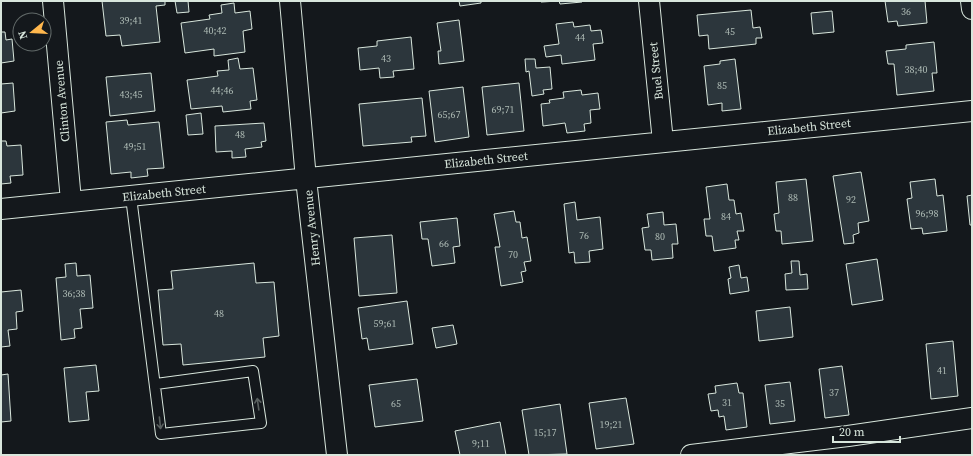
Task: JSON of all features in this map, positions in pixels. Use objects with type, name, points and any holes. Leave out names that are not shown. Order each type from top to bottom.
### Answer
[{"type":"street","name":"Clinton Avenue","points":[[52,1],[71,201]]},
{"type":"street","name":"Henry Avenue","points":[[290,1],[306,179],[337,455]]},
{"type":"street","name":"Buel Street","points":[[649,1],[663,142]]},
{"type":"street","points":[[971,1],[972,9]]},
{"type":"street","name":"Elizabeth Street","points":[[1,209],[972,111]]},
{"type":"street","points":[[691,455],[856,435],[972,418]]},
{"type":"lane","points":[[131,197],[156,384],[161,434],[261,423],[253,371],[156,384]]},
{"type":"building","points":[[102,1],[165,1],[165,5],[156,6],[160,42],[122,46],[120,35],[106,36]]},
{"type":"building","points":[[175,1],[188,1],[189,12],[177,13]]},
{"type":"building","points":[[459,1],[481,1],[481,3],[460,6]]},
{"type":"building","points":[[559,1],[582,1],[582,2],[560,4]]},
{"type":"building","points":[[885,1],[925,1],[927,23],[898,26],[897,21],[888,22]]},
{"type":"building","points":[[234,3],[235,13],[250,11],[252,29],[243,31],[245,52],[214,56],[214,49],[185,53],[181,23],[210,19],[209,15],[222,13],[221,5]]},
{"type":"building","points":[[751,10],[753,28],[760,27],[762,38],[756,38],[756,44],[709,49],[708,35],[699,36],[697,15]]},
{"type":"building","points":[[832,11],[834,32],[813,34],[811,13]]},
{"type":"building","points":[[459,20],[464,61],[439,64],[438,51],[441,51],[437,23]]},
{"type":"building","points":[[573,22],[574,27],[590,25],[591,31],[601,30],[603,43],[593,44],[595,60],[562,64],[561,55],[546,57],[544,46],[559,44],[556,24]]},
{"type":"building","points":[[1,32],[5,32],[6,40],[12,39],[14,61],[1,63]]},
{"type":"building","points":[[411,37],[414,69],[393,71],[394,77],[380,78],[379,68],[360,70],[358,48],[377,46],[377,41]]},
{"type":"building","points":[[934,42],[937,73],[932,73],[934,91],[897,95],[894,64],[888,64],[886,51],[906,49],[906,45]]},
{"type":"building","points":[[238,58],[240,69],[253,68],[257,100],[250,101],[251,109],[223,112],[222,106],[191,109],[187,80],[218,76],[217,71],[229,70],[228,60]]},
{"type":"building","points":[[525,59],[535,59],[536,68],[550,67],[552,89],[543,90],[544,94],[532,96],[529,71],[526,72]]},
{"type":"building","points":[[735,59],[741,109],[722,111],[722,103],[708,105],[704,66],[720,64],[720,61]]},
{"type":"building","points":[[151,73],[155,111],[110,116],[106,77]]},
{"type":"building","points":[[13,83],[15,111],[1,113],[1,84]]},
{"type":"building","points":[[519,83],[524,131],[487,135],[482,87]]},
{"type":"building","points":[[463,87],[469,137],[435,142],[429,91]]},
{"type":"building","points":[[581,90],[582,95],[598,93],[600,109],[590,110],[591,123],[584,124],[585,131],[567,133],[565,123],[543,126],[541,104],[550,103],[549,100],[564,98],[563,92]]},
{"type":"building","points":[[422,98],[426,136],[411,137],[412,142],[363,146],[359,104]]},
{"type":"building","points":[[201,113],[203,134],[188,135],[186,115]]},
{"type":"building","points":[[127,120],[128,125],[159,122],[164,168],[147,169],[148,176],[131,178],[131,172],[111,174],[106,122]]},
{"type":"building","points":[[264,123],[266,141],[261,142],[262,147],[245,149],[246,157],[232,158],[232,151],[216,152],[215,126]]},
{"type":"building","points":[[1,141],[6,141],[7,146],[21,145],[23,175],[10,176],[11,183],[1,184]]},
{"type":"building","points":[[861,172],[869,221],[858,223],[859,233],[853,235],[854,243],[844,244],[833,176]]},
{"type":"building","points":[[806,179],[813,241],[782,244],[781,231],[776,231],[774,214],[779,213],[776,182]]},
{"type":"building","points":[[935,179],[937,196],[943,195],[947,231],[923,234],[922,228],[911,229],[907,199],[912,198],[910,182]]},
{"type":"building","points":[[727,184],[729,200],[734,200],[736,214],[741,213],[744,231],[737,231],[739,240],[735,240],[736,248],[714,251],[712,236],[706,236],[704,219],[710,219],[706,187]]},
{"type":"building","points":[[972,195],[972,225],[970,225],[967,196]]},
{"type":"building","points":[[575,202],[577,220],[600,217],[603,249],[589,251],[590,262],[575,263],[574,252],[569,253],[564,204]]},
{"type":"building","points":[[514,211],[516,222],[520,222],[522,238],[527,237],[531,261],[524,262],[526,271],[521,272],[523,282],[501,286],[495,247],[500,247],[494,214]]},
{"type":"building","points":[[663,212],[664,225],[676,224],[678,244],[672,244],[673,258],[652,260],[651,250],[645,250],[642,228],[649,227],[647,214]]},
{"type":"building","points":[[457,218],[460,246],[453,247],[455,263],[432,266],[428,239],[422,239],[420,222]]},
{"type":"building","points":[[392,235],[397,293],[359,296],[354,238]]},
{"type":"building","points":[[877,259],[883,300],[852,305],[846,264]]},
{"type":"building","points":[[791,261],[799,261],[800,275],[807,274],[808,289],[786,290],[785,274],[792,273]]},
{"type":"building","points":[[76,263],[77,276],[90,275],[93,308],[80,309],[82,328],[74,329],[75,338],[61,340],[56,278],[66,277],[65,264]]},
{"type":"building","points":[[254,263],[256,283],[274,282],[279,336],[263,338],[265,357],[183,365],[181,344],[163,345],[158,290],[173,289],[171,271]]},
{"type":"building","points":[[739,265],[741,278],[747,277],[749,291],[730,294],[728,279],[731,278],[729,267]]},
{"type":"building","points":[[21,290],[23,311],[16,312],[17,329],[8,330],[10,346],[1,347],[1,292]]},
{"type":"building","points":[[407,301],[413,344],[369,350],[367,338],[362,339],[358,308]]},
{"type":"building","points":[[790,307],[793,337],[759,341],[756,311]]},
{"type":"building","points":[[453,325],[457,344],[436,348],[432,328]]},
{"type":"building","points":[[953,341],[958,396],[931,399],[926,344]]},
{"type":"building","points":[[96,365],[99,391],[86,392],[89,420],[69,422],[64,368]]},
{"type":"building","points":[[842,366],[849,415],[825,418],[819,369]]},
{"type":"building","points":[[8,374],[11,421],[1,422],[1,375]]},
{"type":"building","points":[[417,379],[423,421],[375,427],[369,385]]},
{"type":"building","points":[[790,382],[795,421],[770,424],[765,385]]},
{"type":"building","points":[[737,383],[739,393],[743,393],[747,427],[726,430],[724,416],[719,417],[718,410],[711,411],[708,394],[716,393],[715,386]]},
{"type":"building","points":[[626,398],[634,444],[596,449],[589,403]]},
{"type":"building","points":[[560,404],[567,454],[529,455],[522,410]]},
{"type":"building","points":[[500,422],[506,455],[460,455],[455,431]]}]
